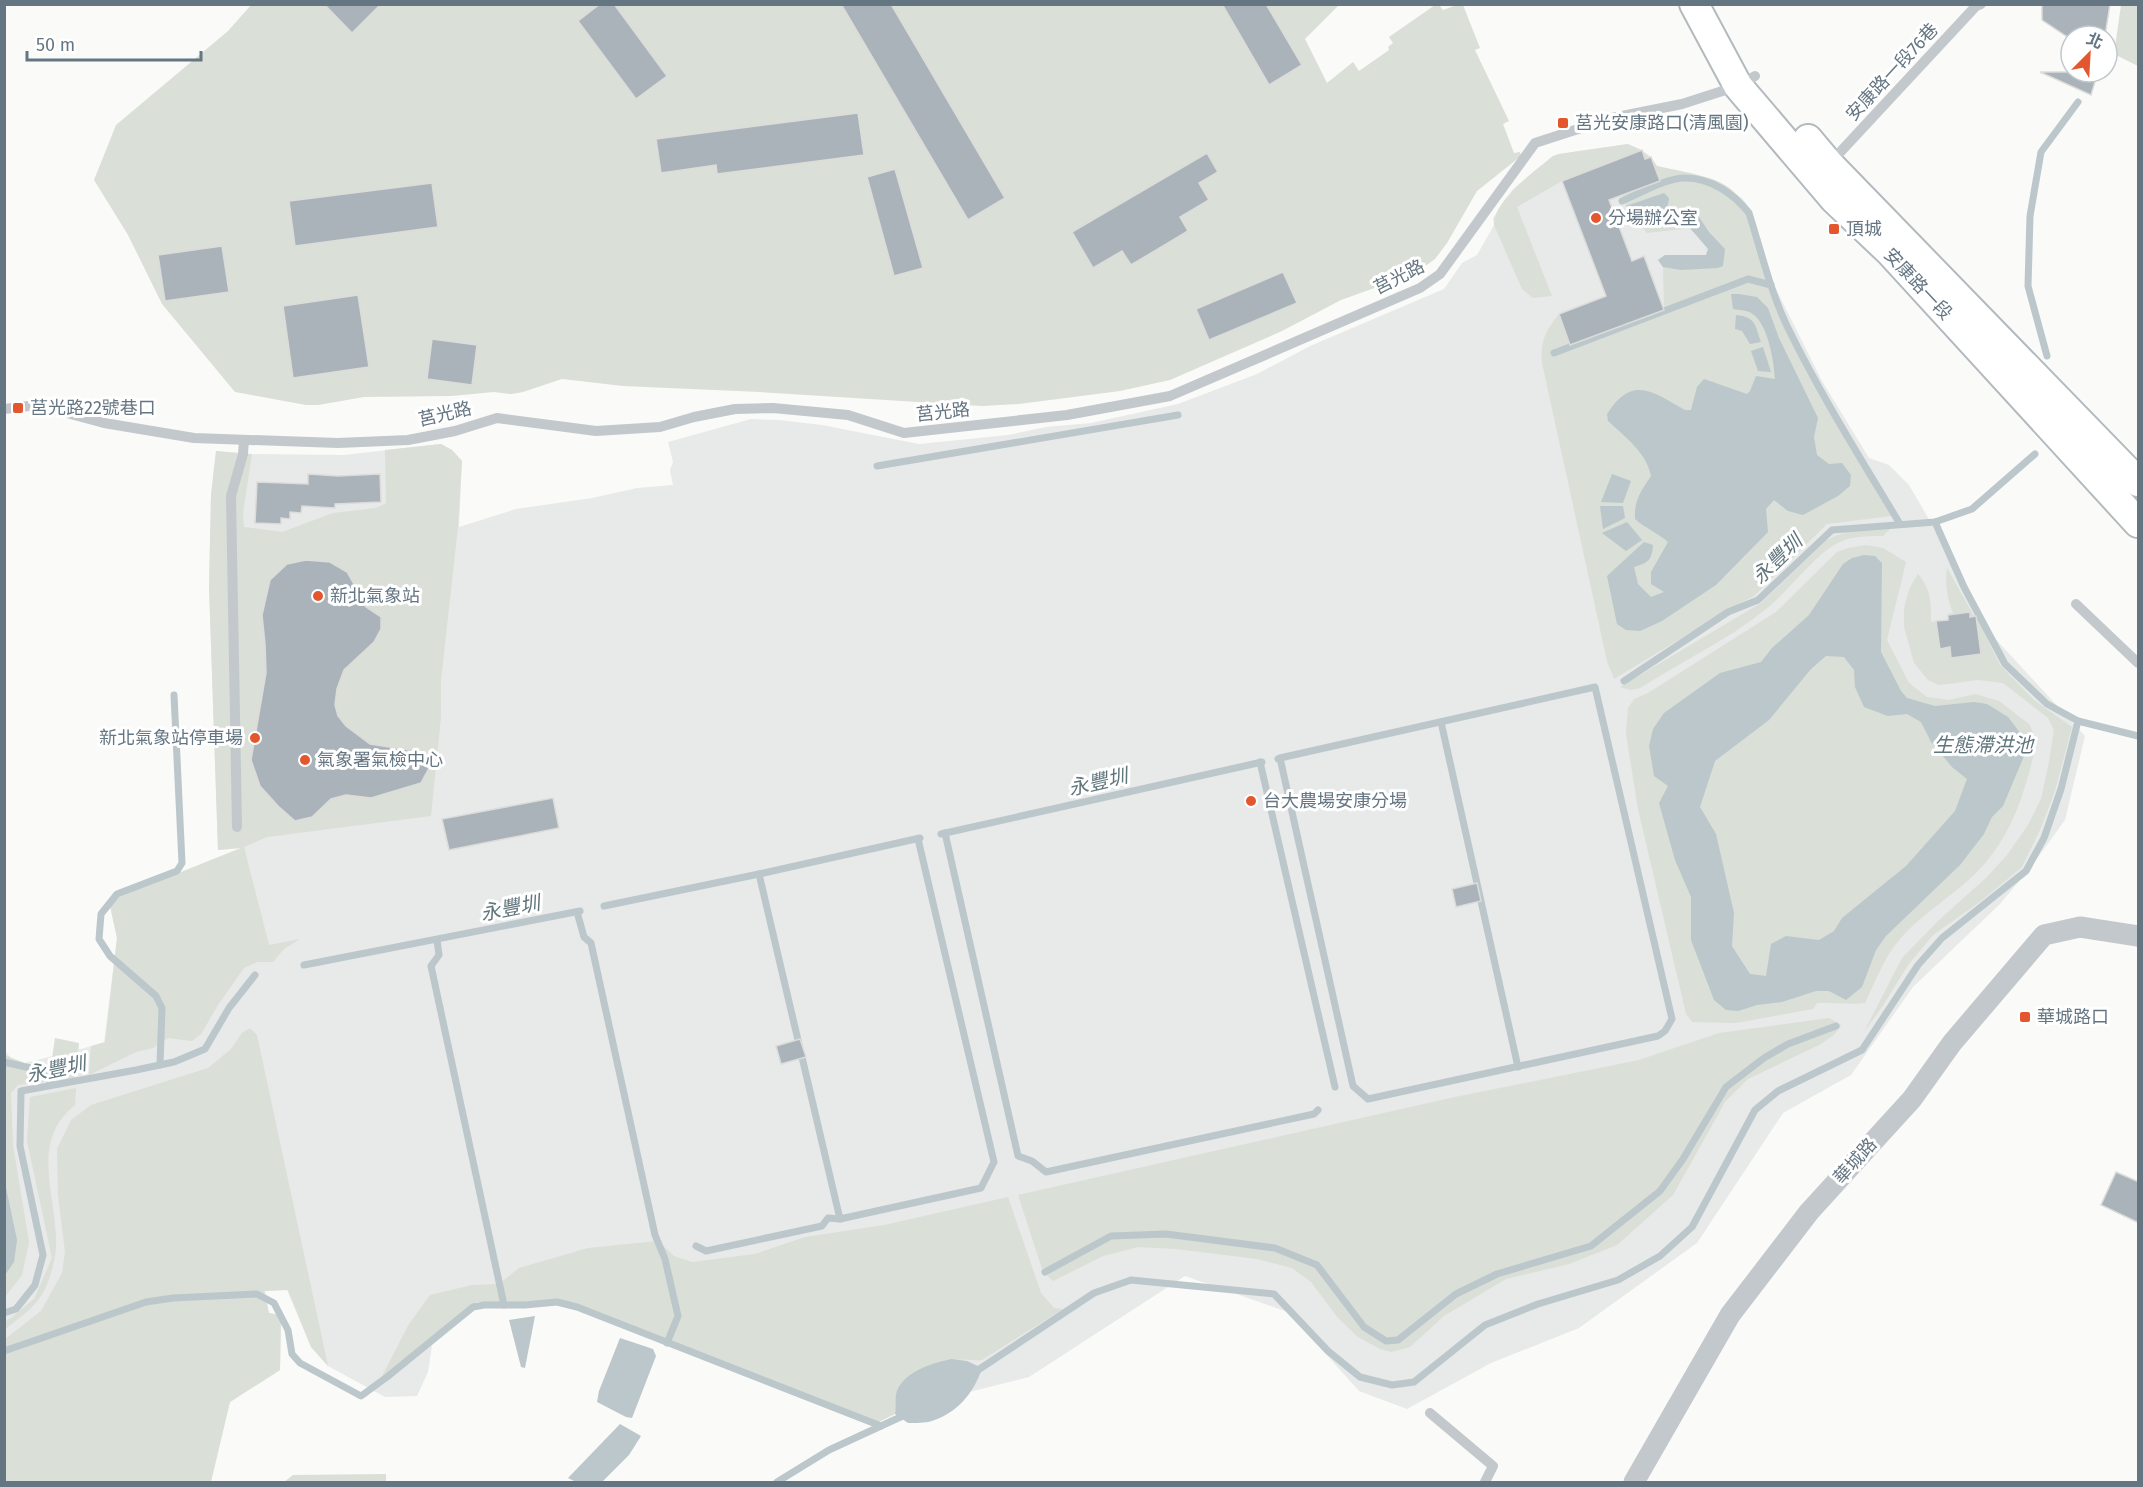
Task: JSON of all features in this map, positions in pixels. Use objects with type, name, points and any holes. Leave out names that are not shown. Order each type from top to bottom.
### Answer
[{"type":"main road","name":"安康路一段","points":[[1694,4],[1747,81],[1834,199],[1890,252],[2139,523]]},
{"type":"main road","name":"安康路一段","points":[[1715,4],[1747,81],[2139,482]]},
{"type":"street","name":"華城路","points":[[1634,1482],[1730,1315],[1809,1212],[1912,1100],[1952,1043],[2044,935],[2080,927],[2139,936]]},
{"type":"lane","name":"安康路一段76巷","points":[[1829,164],[1977,5]]},
{"type":"lane","name":"莒光路","points":[[4,409],[37,405],[104,423],[194,438],[338,443],[408,440],[455,431],[497,418],[596,431],[660,427],[735,409],[773,408],[848,416],[904,433],[1067,415],[1170,396],[1420,288],[1440,274],[1535,143],[1612,118],[1682,104],[1747,81]]},
{"type":"lane","points":[[237,827],[231,496],[243,454],[244,440]]},
{"type":"lane","points":[[2076,604],[2139,663]]},
{"type":"lane","points":[[1431,1413],[1493,1466],[1485,1482]]},
{"type":"shaded area","points":[[252,4],[1339,5],[1305,39],[1327,83],[1353,62],[1359,71],[1389,50],[1388,47],[1393,43],[1389,37],[1435,5],[1439,5],[1443,10],[1463,5],[1480,48],[1475,50],[1509,121],[1503,124],[1514,153],[1520,152],[1521,156],[1477,191],[1447,243],[1435,259],[1416,273],[1341,300],[1282,331],[1170,380],[1120,391],[1019,404],[982,406],[623,386],[562,379],[511,394],[494,392],[451,396],[364,397],[306,405],[235,392],[162,304],[128,235],[94,180],[116,125],[228,31]]},
{"type":"shaded area","points":[[2121,5],[2138,5],[2138,66],[2119,56],[2118,24]]},
{"type":"shaded area","name":"台大農場安康分場","points":[[1628,144],[1642,150],[1657,166],[1712,179],[1742,198],[1752,212],[1773,283],[1822,381],[1869,458],[1889,465],[1909,485],[1951,557],[1991,634],[2085,736],[2065,820],[2031,867],[2000,904],[1913,987],[1851,1075],[1783,1113],[1697,1243],[1579,1328],[1491,1363],[1407,1409],[1359,1391],[1288,1312],[1185,1276],[1029,1377],[889,1412],[601,1304],[475,1286],[435,1326],[428,1372],[417,1396],[385,1397],[328,1366],[311,1347],[287,1290],[265,1291],[269,1313],[281,1315],[280,1370],[230,1402],[224,1421],[5,1463],[4,1050],[17,1065],[104,1043],[117,938],[109,901],[241,848],[218,850],[209,587],[211,495],[216,451],[243,454],[344,455],[441,444],[452,450],[462,461],[459,527],[516,509],[592,498],[637,488],[673,485],[670,470],[673,462],[668,442],[751,419],[822,425],[919,444],[1008,435],[1046,427],[1091,423],[1178,404],[1257,374],[1310,346],[1444,289],[1462,263],[1477,255],[1494,225],[1493,218],[1513,189],[1553,156]]},
{"type":"shaded area","points":[[1628,144],[1651,158],[1657,166],[1712,179],[1726,186],[1746,207],[1759,234],[1772,278],[1767,280],[1776,306],[1817,387],[1891,516],[1827,524],[1754,596],[1614,679],[1607,661],[1542,363],[1543,343],[1547,332],[1559,314],[1571,345],[1664,310],[1663,267],[1658,260],[1665,255],[1706,255],[1708,249],[1691,228],[1647,233],[1626,206],[1609,163],[1562,181],[1517,207],[1552,296],[1533,298],[1522,289],[1494,225],[1500,206],[1507,197],[1553,156]]},
{"type":"shaded area","name":"新北氣象站","points":[[441,444],[452,450],[462,461],[458,527],[441,680],[441,717],[431,816],[267,837],[244,847],[269,945],[300,939],[284,949],[273,962],[257,962],[244,968],[201,1034],[192,1041],[168,1038],[153,1048],[136,1052],[89,1075],[91,1046],[105,1042],[117,938],[109,901],[241,848],[218,850],[209,587],[211,495],[216,451],[252,454],[243,513],[244,527],[282,532],[333,513],[376,508],[386,503],[385,450]]},
{"type":"shaded area","points":[[1890,529],[1883,536],[1852,538],[1833,546],[1813,562],[1775,602],[1736,631],[1640,688],[1631,690],[1620,687],[1761,603],[1827,540],[1849,532]]},
{"type":"shaded area","points":[[1866,545],[1883,548],[1906,562],[1887,640],[1909,683],[1927,697],[1949,700],[1975,694],[1999,701],[2029,724],[2037,740],[2019,804],[2005,834],[1986,862],[1894,946],[1865,1003],[1817,1003],[1813,1009],[1736,1023],[1692,1022],[1686,1014],[1638,809],[1626,734],[1628,708],[1634,699],[1648,693],[1776,612],[1837,552]]},
{"type":"shaded area","points":[[1947,568],[1976,616],[2000,665],[2034,700],[2072,727],[2055,791],[2022,867],[1981,901],[1933,935],[1908,965],[1864,1032],[1902,958],[1939,920],[1987,877],[2007,855],[2028,825],[2041,799],[2049,762],[2054,730],[2048,718],[2003,683],[1978,680],[1939,685],[1928,680],[1914,663],[1904,627],[1904,608],[1910,587],[1918,574],[1926,585],[1929,596],[1931,622],[1948,620],[1948,614],[1953,613],[1947,591]]},
{"type":"shaded area","points":[[1829,1018],[1841,1025],[1835,1034],[1821,1044],[1748,1079],[1725,1102],[1673,1195],[1617,1245],[1569,1264],[1506,1279],[1444,1316],[1410,1347],[1391,1352],[1380,1349],[1358,1337],[1338,1318],[1311,1282],[1292,1268],[1257,1259],[1176,1249],[1138,1247],[1103,1256],[1053,1281],[1043,1272],[1018,1195],[1455,1097],[1639,1060],[1719,1033]]},
{"type":"shaded area","points":[[250,1028],[257,1035],[328,1366],[311,1347],[288,1290],[264,1291],[269,1313],[281,1315],[280,1370],[230,1402],[211,1482],[5,1482],[5,1339],[41,1311],[62,1273],[65,1252],[58,1195],[57,1149],[71,1120],[91,1105],[208,1068],[231,1049],[242,1033]]},
{"type":"shaded area","points":[[55,1038],[79,1043],[76,1078],[18,1085],[11,1093],[13,1145],[29,1242],[22,1275],[5,1297],[5,1055],[34,1067],[51,1065]]},
{"type":"shaded area","points":[[76,1088],[75,1105],[61,1120],[52,1136],[49,1153],[56,1247],[52,1270],[44,1291],[36,1303],[5,1329],[5,1321],[34,1299],[52,1258],[27,1141],[30,1097]]},
{"type":"shaded area","points":[[1008,1197],[1041,1293],[1054,1308],[1063,1309],[982,1360],[949,1360],[928,1369],[896,1393],[895,1414],[877,1423],[559,1299],[528,1302],[477,1302],[381,1378],[409,1324],[430,1295],[472,1285],[499,1284],[519,1268],[588,1248],[658,1241],[674,1256],[692,1262],[755,1254],[805,1237],[884,1225]]},
{"type":"shaded area","points":[[386,1474],[386,1482],[284,1482],[293,1475]]},
{"type":"water","points":[[1664,193],[1669,198],[1668,205],[1662,217],[1657,221],[1646,225],[1630,215],[1626,206]]},
{"type":"water","points":[[1686,211],[1699,217],[1725,249],[1723,266],[1681,270],[1663,267],[1658,260],[1665,255],[1706,255],[1708,249],[1680,213]]},
{"type":"water","points":[[1731,294],[1757,297],[1768,308],[1779,338],[1818,418],[1814,437],[1817,455],[1829,464],[1842,463],[1851,475],[1850,486],[1838,496],[1803,515],[1788,511],[1774,500],[1766,509],[1768,532],[1716,585],[1662,621],[1640,631],[1626,630],[1617,624],[1607,576],[1644,542],[1653,545],[1648,560],[1634,567],[1638,584],[1651,597],[1664,592],[1651,584],[1651,572],[1668,542],[1635,519],[1637,501],[1651,476],[1649,468],[1628,439],[1608,421],[1607,414],[1625,394],[1634,390],[1653,393],[1685,410],[1691,410],[1697,387],[1704,379],[1747,394],[1756,376],[1775,379],[1771,353],[1762,325],[1749,312],[1733,309]]},
{"type":"water","points":[[1736,315],[1748,318],[1754,323],[1761,342],[1750,344],[1742,331],[1735,329]]},
{"type":"water","points":[[1763,347],[1771,372],[1758,371],[1751,351]]},
{"type":"water","points":[[1612,474],[1631,481],[1623,503],[1601,502]]},
{"type":"water","points":[[1600,506],[1623,506],[1625,518],[1603,529]]},
{"type":"water","points":[[1627,522],[1642,540],[1626,551],[1602,533]]},
{"type":"water","name":"生態滯洪池","points":[[1864,555],[1875,556],[1882,563],[1881,652],[1907,698],[1935,706],[1974,702],[1987,704],[2008,717],[2024,738],[2027,749],[2003,806],[1992,817],[1984,834],[1960,865],[1886,936],[1876,950],[1862,987],[1846,1000],[1829,991],[1816,991],[1782,1002],[1757,1005],[1738,1011],[1726,1010],[1714,1000],[1691,940],[1691,897],[1675,860],[1659,803],[1668,786],[1654,776],[1649,746],[1653,729],[1664,713],[1720,673],[1761,662],[1772,648],[1809,615],[1843,564],[1852,558]],"holes":[[[1826,656],[1844,657],[1854,670],[1855,687],[1864,707],[1888,716],[1907,714],[1921,722],[1931,742],[1952,767],[1967,779],[1955,811],[1906,866],[1842,918],[1834,931],[1819,940],[1786,936],[1771,944],[1766,976],[1750,974],[1732,946],[1734,913],[1716,834],[1700,807],[1715,761],[1769,720],[1811,669]]]},
{"type":"water","points":[[4,1178],[17,1240],[14,1262],[5,1275]]},
{"type":"water","points":[[535,1316],[525,1368],[521,1367],[509,1320]]},
{"type":"water","points":[[620,1338],[653,1349],[656,1356],[632,1418],[597,1402],[599,1391]]},
{"type":"water","points":[[952,1359],[967,1361],[982,1368],[969,1394],[957,1407],[929,1422],[908,1423],[895,1414],[896,1394],[904,1380],[927,1366]]},
{"type":"water","points":[[620,1424],[641,1436],[629,1455],[602,1482],[576,1482],[568,1478]]},
{"type":"building","points":[[324,4],[381,4],[352,33]]},
{"type":"building","points":[[600,4],[614,4],[667,76],[636,99],[578,21]]},
{"type":"building","points":[[841,4],[891,4],[1005,198],[968,220]]},
{"type":"building","points":[[1222,4],[1266,4],[1302,65],[1269,85]]},
{"type":"building","points":[[2042,4],[2110,4],[2107,24],[2059,24],[2059,31],[2042,20]]},
{"type":"building","points":[[2040,72],[2059,72],[2059,81]]},
{"type":"building","points":[[2067,84],[2094,84],[2091,95]]},
{"type":"building","points":[[858,113],[864,155],[717,174],[716,165],[661,173],[656,139]]},
{"type":"building","name":"分場辦公室","points":[[1642,150],[1645,159],[1651,157],[1660,181],[1609,200],[1632,261],[1644,256],[1664,310],[1570,345],[1559,314],[1606,296],[1562,181]]},
{"type":"building","points":[[1207,153],[1218,172],[1199,183],[1209,200],[1180,217],[1188,231],[1131,265],[1122,251],[1093,268],[1072,232]]},
{"type":"building","points":[[895,169],[923,268],[894,276],[867,177]]},
{"type":"building","points":[[432,183],[438,227],[295,246],[289,201]]},
{"type":"building","points":[[222,246],[229,292],[165,301],[158,255]]},
{"type":"building","points":[[1283,272],[1297,303],[1209,340],[1196,309]]},
{"type":"building","points":[[358,295],[369,367],[293,378],[283,306]]},
{"type":"building","points":[[432,339],[477,345],[472,385],[427,379]]},
{"type":"building","points":[[308,474],[338,476],[380,474],[381,502],[335,504],[335,508],[302,506],[301,513],[290,512],[290,519],[281,518],[281,524],[255,523],[257,482],[308,484]]},
{"type":"building","points":[[306,560],[330,562],[347,572],[355,586],[356,596],[366,607],[381,617],[381,629],[374,642],[344,670],[337,689],[335,705],[338,716],[346,726],[370,744],[415,751],[427,756],[429,768],[421,783],[371,798],[346,795],[331,799],[312,817],[295,821],[260,786],[251,760],[266,673],[262,615],[270,580],[287,564]]},
{"type":"building","points":[[1970,612],[1970,617],[1976,616],[1981,654],[1951,658],[1950,647],[1940,649],[1936,621],[1948,620],[1948,615]]},
{"type":"building","points":[[553,798],[559,828],[449,850],[442,819]]},
{"type":"building","points":[[1477,883],[1481,901],[1456,907],[1452,889]]},
{"type":"building","points":[[800,1039],[806,1057],[781,1064],[776,1046]]},
{"type":"building","points":[[2116,1172],[2139,1182],[2139,1223],[2101,1205]]},
{"type":"waterway","name":"永豐圳","points":[[2047,356],[2028,286],[2030,216],[2041,152],[2078,102]]},
{"type":"waterway","points":[[1622,201],[1653,187],[1685,178],[1704,181],[1721,188],[1749,213],[1787,326],[1827,401],[1900,524]]},
{"type":"waterway","points":[[1554,353],[1748,279],[1771,285]]},
{"type":"waterway","points":[[877,466],[1178,415]]},
{"type":"waterway","name":"永豐圳","points":[[1624,681],[1728,612],[1758,600],[1832,530],[1935,522],[1972,509],[2035,454]]},
{"type":"waterway","name":"永豐圳","points":[[1935,522],[1964,587],[2005,664],[2047,704],[2078,721],[2138,736]]},
{"type":"waterway","points":[[1278,759],[1280,758],[1595,687],[1672,1019],[1665,1031],[1658,1036],[1368,1099],[1353,1086],[1280,758]]},
{"type":"waterway","points":[[160,1065],[162,1008],[156,996],[110,956],[99,939],[101,914],[117,894],[177,871],[182,863],[174,695]]},
{"type":"waterway","points":[[975,1372],[1094,1293],[1131,1280],[1274,1294],[1328,1351],[1360,1377],[1392,1385],[1414,1382],[1485,1325],[1538,1304],[1618,1280],[1660,1256],[1692,1227],[1755,1110],[1778,1091],[1862,1050],[1918,965],[1942,938],[2026,871],[2044,838],[2061,789],[2078,721]]},
{"type":"waterway","points":[[1441,722],[1518,1067]]},
{"type":"waterway","points":[[1260,762],[1335,1087]]},
{"type":"waterway","name":"永豐圳","points":[[941,834],[1262,762]]},
{"type":"waterway","points":[[945,833],[1018,1156],[1032,1161],[1046,1172],[1314,1114],[1318,1110]]},
{"type":"waterway","name":"永豐圳","points":[[604,906],[920,838]]},
{"type":"waterway","points":[[759,874],[840,1219],[981,1188],[994,1162],[918,839]]},
{"type":"waterway","name":"永豐圳","points":[[304,965],[580,911]]},
{"type":"waterway","points":[[577,912],[584,937],[591,943],[655,1235],[665,1259],[678,1316],[667,1343]]},
{"type":"waterway","points":[[437,940],[439,955],[431,966],[504,1305]]},
{"type":"waterway","name":"永豐圳","points":[[4,1313],[16,1309],[35,1285],[43,1255],[20,1146],[21,1091],[174,1062],[205,1049],[229,1008],[255,975]]},
{"type":"waterway","points":[[1045,1272],[1111,1236],[1166,1234],[1275,1248],[1317,1265],[1364,1327],[1386,1341],[1398,1340],[1456,1294],[1497,1274],[1591,1246],[1660,1191],[1683,1159],[1726,1087],[1764,1058],[1788,1044],[1836,1026]]},
{"type":"waterway","points":[[4,1062],[48,1072],[51,1085]]},
{"type":"waterway","points":[[696,1246],[706,1251],[822,1226],[828,1218],[840,1219]]},
{"type":"waterway","points":[[4,1351],[146,1302],[173,1298],[257,1294],[274,1303],[288,1330],[292,1354],[300,1363],[361,1396],[473,1307],[557,1302],[577,1307],[881,1426]]},
{"type":"waterway","points":[[777,1482],[829,1450],[907,1414]]},
{"type":"place","name":"莒光安康路口(清風園)","points":[[1563,123]]},
{"type":"place","name":"分場辦公室","points":[[1596,218]]},
{"type":"place","name":"頂城","points":[[1834,229]]},
{"type":"place","name":"莒光路22號巷口","points":[[18,408]]},
{"type":"place","name":"新北氣象站","points":[[318,596]]},
{"type":"place","name":"新北氣象站停車場","points":[[255,738]]},
{"type":"place","name":"氣象署氣檢中心","points":[[305,760]]},
{"type":"place","name":"台大農場安康分場","points":[[1251,801]]},
{"type":"place","name":"華城路口","points":[[2025,1017]]}]
